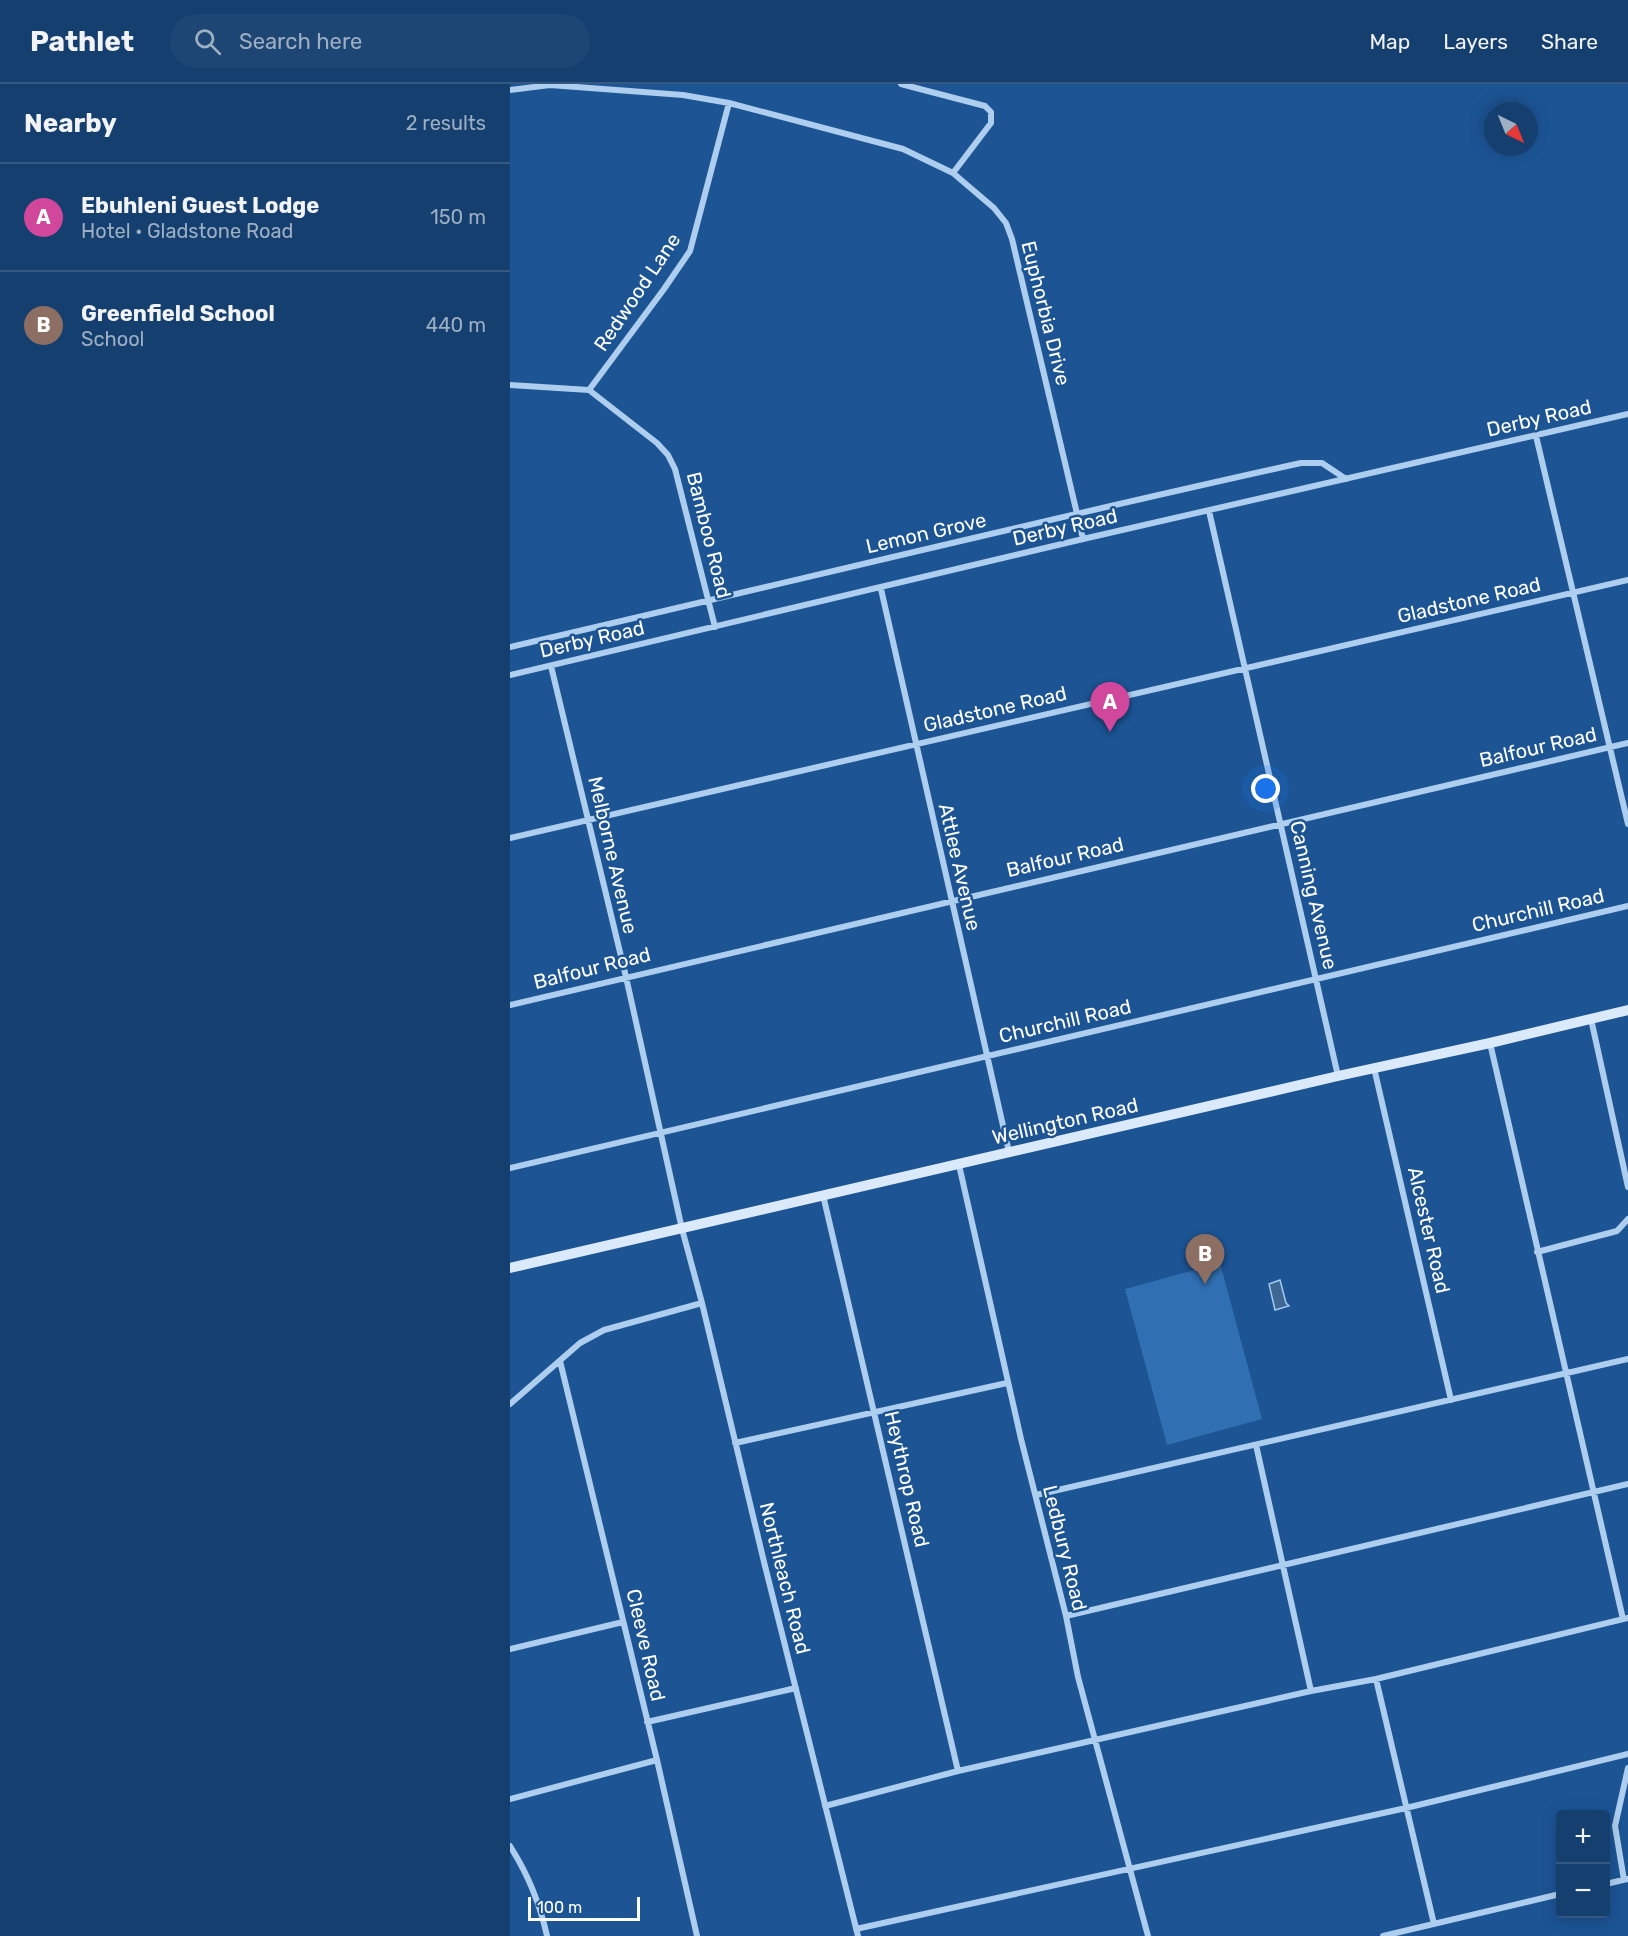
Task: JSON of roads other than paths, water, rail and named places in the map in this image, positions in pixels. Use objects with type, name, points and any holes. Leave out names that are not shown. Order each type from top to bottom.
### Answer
[{"type":"main road","name":"Wellington Road","points":[[510,1268],[1628,1010]]},
{"type":"street","points":[[641,92],[642,84]]},
{"type":"street","points":[[901,84],[985,106],[990,112],[991,123],[953,174]]},
{"type":"street","name":"Euphorbia Drive","points":[[510,90],[550,85],[683,95],[729,103],[903,150],[953,174],[994,208],[1006,223],[1012,239],[1083,540]]},
{"type":"street","name":"Redwood Lane","points":[[589,390],[690,251],[729,103]]},
{"type":"street","points":[[510,385],[589,390]]},
{"type":"street","name":"Bamboo Road","points":[[589,390],[657,443],[672,462],[715,627]]},
{"type":"street","name":"Derby Road","points":[[510,675],[1628,414]]},
{"type":"street","points":[[1536,436],[1628,824]]},
{"type":"street","name":"Lemon Grove","points":[[510,647],[1076,513],[1307,463],[1322,463],[1346,479]]},
{"type":"street","name":"Canning Avenue","points":[[1209,511],[1338,1076]]},
{"type":"street","name":"Gladstone Road","points":[[510,838],[1628,580]]},
{"type":"street","name":"Attlee Avenue","points":[[881,589],[1009,1152]]},
{"type":"street","name":"Melborne Avenue","points":[[551,666],[626,977],[682,1228]]},
{"type":"street","name":"Balfour Road","points":[[510,1005],[1628,743]]},
{"type":"street","name":"Churchill Road","points":[[510,1168],[1628,906]]},
{"type":"street","points":[[1591,1019],[1628,1187]]},
{"type":"street","points":[[825,1806],[958,1771],[1311,1691],[1376,1679],[1625,1619],[1565,1374],[1490,1043]]},
{"type":"street","name":"Alcester Road","points":[[1374,1068],[1451,1400]]},
{"type":"street","name":"Ledbury Road","points":[[959,1165],[1007,1383],[1066,1616],[1078,1677],[1148,1936]]},
{"type":"street","name":"Heythrop Road","points":[[823,1195],[958,1771]]},
{"type":"street","points":[[1537,1252],[1617,1231],[1628,1219]]},
{"type":"street","name":"Northleach Road","points":[[682,1228],[857,1933]]},
{"type":"street","points":[[510,1404],[580,1343],[604,1330],[702,1303]]},
{"type":"street","points":[[1036,1495],[1628,1359]]},
{"type":"street","name":"Cleeve Road","points":[[560,1361],[657,1760],[697,1936]]},
{"type":"street","points":[[735,1443],[1007,1383]]},
{"type":"street","points":[[1256,1445],[1311,1691]]},
{"type":"street","points":[[1066,1616],[1628,1484]]},
{"type":"street","points":[[510,1649],[623,1622]]},
{"type":"street","points":[[1376,1679],[1434,1924]]},
{"type":"street","points":[[647,1722],[795,1688]]},
{"type":"street","points":[[857,1933],[1406,1808],[1628,1754]]},
{"type":"street","points":[[510,1799],[657,1760]]},
{"type":"street","points":[[1610,1883],[1626,1879],[1614,1826],[1628,1768]]},
{"type":"street","points":[[510,1846],[529,1880],[542,1913],[547,1936]]},
{"type":"street","points":[[1383,1936],[1556,1895]]},
{"type":"place","name":"Ebuhleni Guest Lodge","points":[[1110,732]]},
{"type":"place","name":"Greenfield School","points":[[1205,1284]]}]
